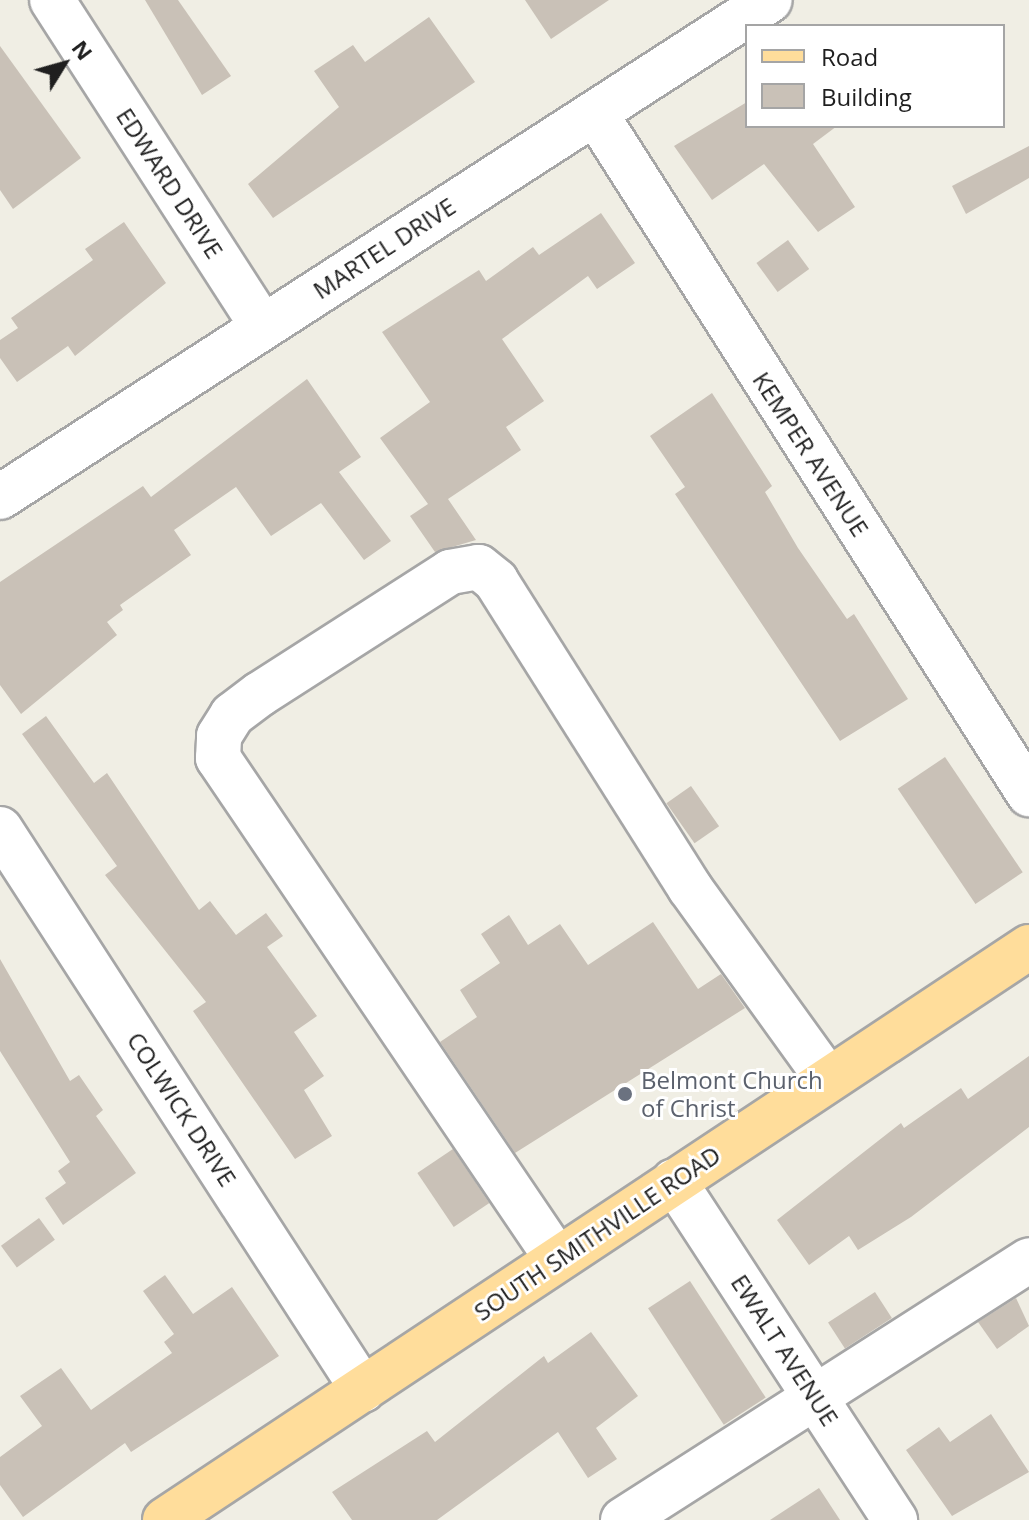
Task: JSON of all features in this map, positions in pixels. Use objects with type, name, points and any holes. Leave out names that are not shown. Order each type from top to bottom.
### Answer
[{"type":"main road","name":"SOUTH SMITHVILLE ROAD","points":[[165,1520],[827,1078],[1029,947]]},
{"type":"street","name":"EDWARD DRIVE","points":[[52,0],[262,326]]},
{"type":"street","name":"MARTEL DRIVE","points":[[0,497],[595,113],[727,12],[770,0]]},
{"type":"street","name":"KEMPER AVENUE","points":[[595,113],[1029,794]]},
{"type":"street","points":[[557,1259],[218,758],[219,736],[232,715],[260,694],[450,572],[479,567],[496,581],[690,888],[827,1078]]},
{"type":"street","name":"COLWICK DRIVE","points":[[0,829],[363,1390]]},
{"type":"street","name":"EWALT AVENUE","points":[[674,1181],[895,1520]]},
{"type":"street","points":[[623,1520],[1029,1260]]},
{"type":"building","points":[[145,0],[178,0],[231,76],[202,95]]},
{"type":"building","points":[[525,0],[609,0],[551,39]]},
{"type":"building","points":[[429,17],[475,82],[273,218],[248,184],[339,107],[314,71],[353,45],[365,62]]},
{"type":"building","points":[[0,46],[81,158],[13,209],[0,190]]},
{"type":"building","points":[[745,103],[745,128],[834,128],[813,144],[855,207],[818,232],[764,164],[712,200],[674,146]]},
{"type":"building","points":[[1029,146],[1029,178],[966,214],[952,186]]},
{"type":"building","points":[[601,213],[635,263],[597,289],[588,276],[502,339],[544,401],[506,427],[521,450],[448,499],[476,540],[435,552],[410,516],[428,504],[380,438],[430,402],[382,332],[479,270],[486,281],[533,247],[539,255]]},
{"type":"building","points":[[124,222],[166,283],[75,356],[68,346],[17,382],[0,358],[0,340],[18,328],[11,318],[93,260],[85,249]]},
{"type":"building","points":[[788,240],[809,269],[778,292],[756,263]]},
{"type":"building","points":[[307,379],[361,457],[339,472],[391,541],[364,560],[321,503],[271,536],[236,487],[174,530],[191,555],[120,605],[123,610],[107,622],[117,635],[21,714],[0,685],[0,582],[143,486],[151,497]]},
{"type":"building","points":[[712,393],[772,486],[765,492],[798,548],[847,619],[854,614],[908,699],[840,741],[675,494],[685,487],[650,436]]},
{"type":"building","points":[[46,716],[94,783],[107,773],[199,910],[210,901],[236,935],[266,913],[283,936],[267,947],[317,1016],[294,1032],[324,1076],[304,1090],[332,1136],[295,1159],[193,1011],[206,1002],[105,875],[117,866],[22,734]]},
{"type":"building","points":[[945,757],[1023,872],[975,904],[898,789]]},
{"type":"building","points":[[691,786],[719,826],[695,843],[666,803]]},
{"type":"building","points":[[509,915],[528,945],[560,924],[588,965],[653,922],[698,989],[721,974],[745,1008],[515,1153],[440,1042],[477,1017],[460,990],[500,963],[481,934]]},
{"type":"building","points":[[0,959],[70,1081],[79,1075],[103,1110],[96,1116],[136,1173],[63,1225],[45,1198],[66,1183],[58,1171],[70,1162],[0,1051]]},
{"type":"building","points":[[1029,1056],[1029,1127],[911,1217],[858,1250],[849,1236],[809,1265],[777,1220],[901,1123],[904,1128],[961,1088],[968,1099]]},
{"type":"building","points":[[453,1149],[489,1203],[454,1227],[417,1173]]},
{"type":"building","points":[[39,1218],[55,1240],[17,1267],[1,1246]]},
{"type":"building","points":[[165,1275],[193,1314],[232,1287],[279,1356],[131,1452],[125,1443],[23,1517],[0,1485],[0,1457],[42,1426],[20,1396],[61,1368],[91,1410],[172,1353],[164,1342],[174,1334],[143,1291]]},
{"type":"building","points":[[690,1281],[766,1398],[724,1425],[648,1308]]},
{"type":"building","points":[[875,1292],[892,1318],[845,1348],[828,1322]]},
{"type":"building","points":[[1016,1298],[1029,1326],[997,1349],[978,1322]]},
{"type":"building","points":[[591,1332],[638,1396],[596,1428],[617,1459],[588,1478],[558,1432],[437,1520],[352,1520],[332,1492],[427,1431],[435,1442],[544,1356],[548,1363]]},
{"type":"building","points":[[991,1414],[1029,1472],[952,1516],[906,1450],[939,1427],[950,1442]]},
{"type":"building","points":[[819,1488],[840,1520],[770,1520]]},
{"type":"place","name":"Belmont Church of Christ","points":[[625,1094]]}]
